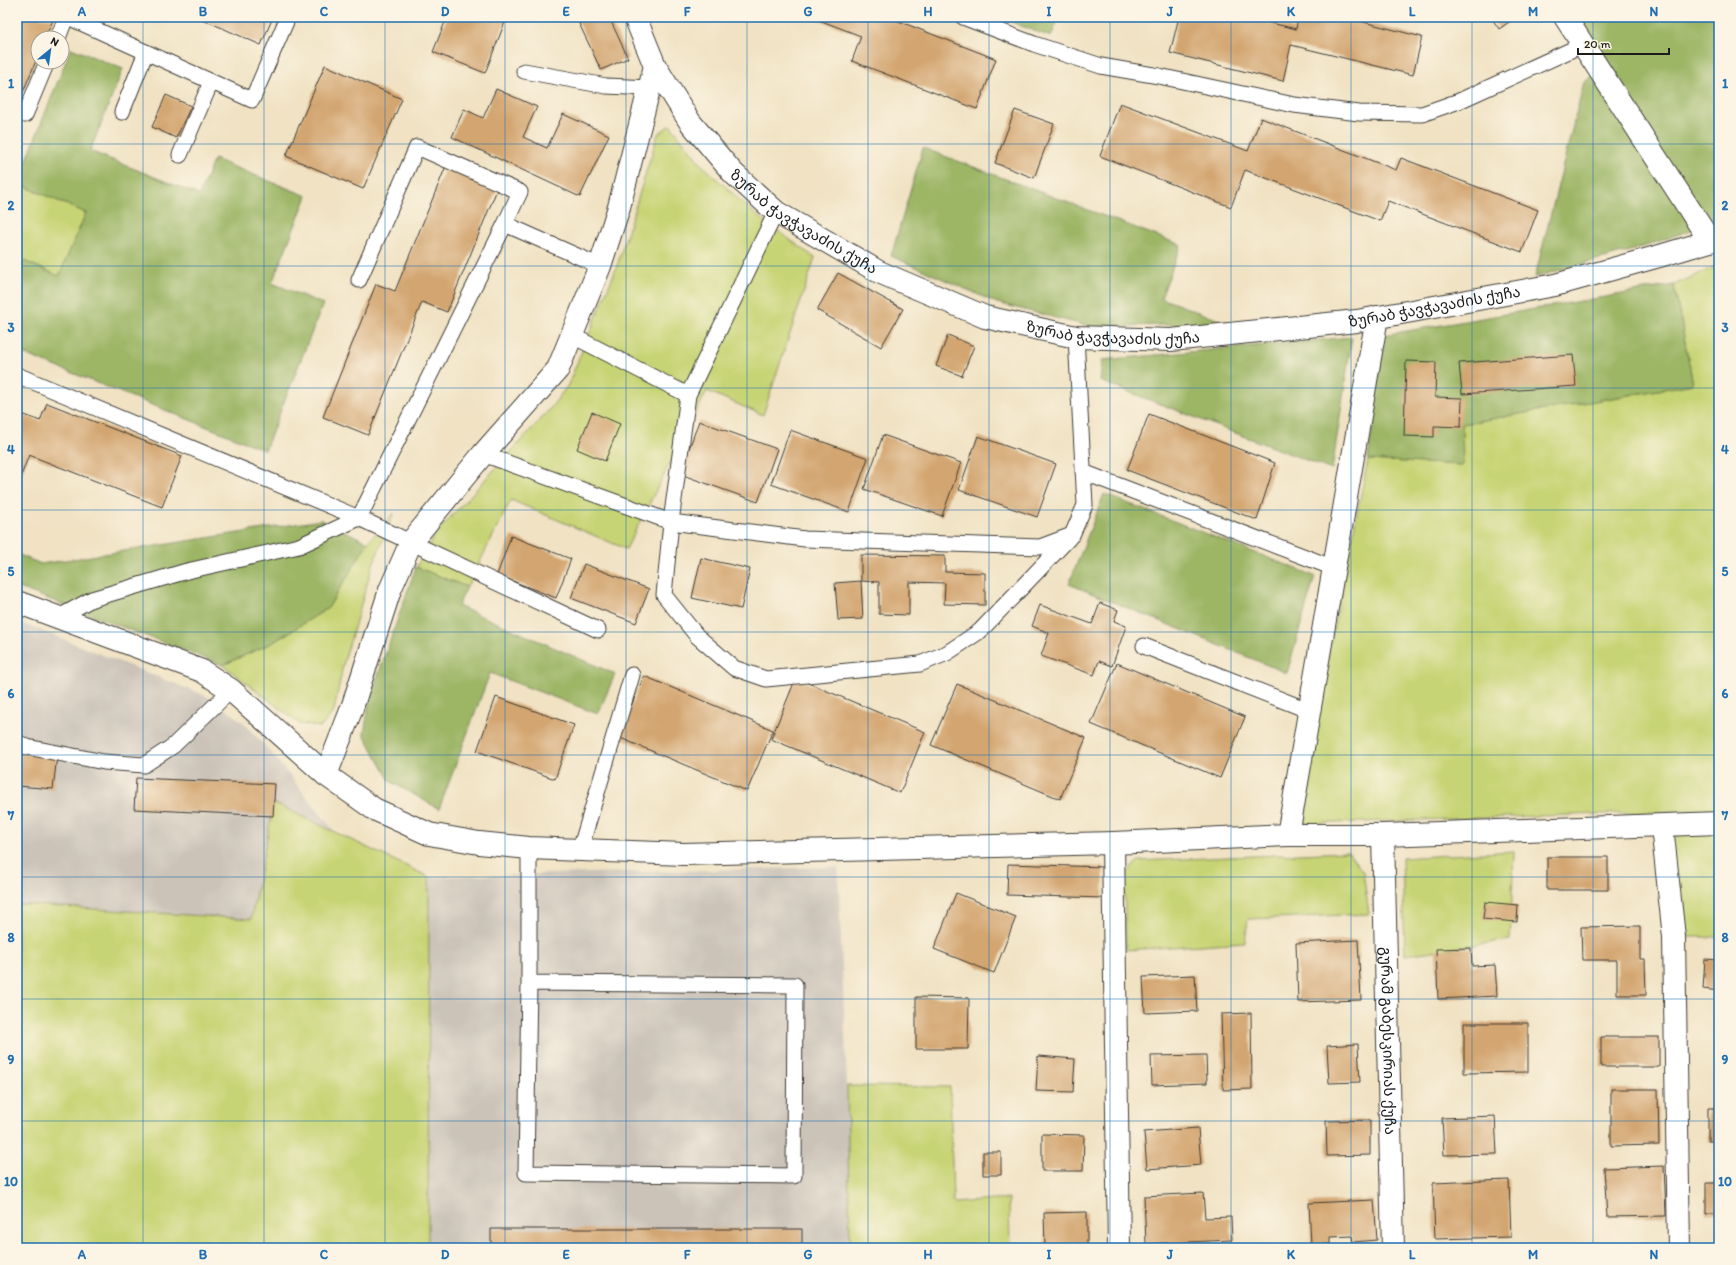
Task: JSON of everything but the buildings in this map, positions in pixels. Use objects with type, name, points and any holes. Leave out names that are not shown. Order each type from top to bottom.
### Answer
[{"type":"street","name":"ზურაბ ჭავჭავაძის ქუჩა","points":[[636,17],[655,66],[690,122],[734,172],[776,212],[879,272],[985,317],[1076,337],[1171,340],[1377,317],[1555,285],[1714,238],[1582,45],[1565,17]]},
{"type":"street","points":[[326,775],[352,708],[390,590],[411,542],[483,454],[558,369],[600,266],[619,207],[655,66]]},
{"type":"street","points":[[1288,834],[1377,317]]},
{"type":"street","points":[[17,602],[202,671],[232,690],[326,775],[374,809],[429,834],[479,843],[529,848],[684,854],[1113,842],[1288,834],[1383,834],[1719,823]]},
{"type":"street","points":[[1662,826],[1674,937],[1679,1248]]},
{"type":"street","name":"გურამ გაბესკირიას ქუჩა","points":[[1383,834],[1394,1248]]},
{"type":"street","points":[[1113,842],[1120,1248]]},
{"type":"lane","points":[[61,30],[67,17],[252,100],[288,17]]},
{"type":"lane","points":[[964,17],[1100,66],[1159,76],[1294,105],[1359,113],[1422,114],[1459,101],[1582,45]]},
{"type":"lane","points":[[122,112],[146,52]]},
{"type":"lane","points":[[25,115],[44,70]]},
{"type":"lane","points":[[524,71],[606,86],[650,88]]},
{"type":"lane","points":[[180,155],[211,82]]},
{"type":"lane","points":[[59,618],[92,599],[187,571],[299,546],[359,518],[520,192],[417,147],[359,280]]},
{"type":"lane","points":[[776,212],[688,395],[671,522],[664,595],[697,636],[734,668],[766,679],[920,664],[947,653],[980,631],[1072,534],[1085,505],[1076,337]]},
{"type":"lane","points":[[505,224],[600,266]]},
{"type":"lane","points":[[571,335],[688,395]]},
{"type":"lane","points":[[17,376],[359,518],[598,630]]},
{"type":"lane","points":[[483,454],[671,522],[805,538],[1040,547],[1072,534]]},
{"type":"lane","points":[[1083,472],[1334,568]]},
{"type":"lane","points":[[1144,646],[1310,711]]},
{"type":"lane","points":[[580,850],[632,675]]},
{"type":"lane","points":[[17,742],[27,747],[104,762],[144,765],[173,746],[232,690]]},
{"type":"lane","points":[[529,848],[529,983],[526,1173],[794,1176],[795,985],[529,983]]},
{"type":"shaded area","points":[[17,621],[211,698],[244,723],[273,755],[335,832],[274,803],[251,919],[17,904]]},
{"type":"shaded area","points":[[838,867],[847,1086],[850,1248],[428,1248],[429,877]]},
{"type":"green space","points":[[997,17],[1059,17],[1051,37]]},
{"type":"green space","points":[[1578,17],[1719,17],[1719,218],[1708,224],[1640,248],[1535,277],[1584,82],[1608,65]]},
{"type":"green space","points":[[71,48],[123,69],[90,151],[199,195],[214,159],[307,196],[272,283],[323,304],[265,450],[17,351],[17,258],[59,276],[86,213],[17,183],[17,162],[25,164],[62,70],[70,70]]},
{"type":"green space","points":[[670,125],[702,165],[755,214],[815,258],[763,415],[707,391],[626,549],[511,500],[467,587],[416,567],[437,532],[549,410],[568,385],[616,269],[658,134]]},
{"type":"green space","points":[[923,148],[1181,245],[1161,298],[1227,323],[1092,327],[997,303],[891,256]]},
{"type":"green space","points":[[17,183],[86,213],[59,276],[17,258]]},
{"type":"green space","points":[[1719,265],[1719,810],[1301,824],[1322,685],[1368,460],[1463,465],[1461,424],[1693,384],[1674,285]]},
{"type":"green space","points":[[1674,285],[1693,384],[1462,424],[1463,465],[1368,460],[1384,335]]},
{"type":"green space","points":[[1352,337],[1332,470],[1100,381],[1102,360]]},
{"type":"green space","points":[[1104,494],[1315,576],[1287,673],[1069,584]]},
{"type":"green space","points":[[394,513],[373,564],[343,665],[334,711],[321,727],[300,724],[223,665],[272,643],[328,608],[368,542]]},
{"type":"green space","points":[[321,520],[368,542],[328,608],[272,643],[223,665],[17,587],[17,554],[41,564]]},
{"type":"green space","points":[[416,567],[467,587],[458,606],[615,674],[598,714],[490,673],[439,809],[390,781],[364,734],[370,698]]},
{"type":"green space","points":[[274,803],[429,877],[428,1248],[17,1248],[17,904],[251,919]]},
{"type":"green space","points":[[1719,823],[1719,937],[1674,937],[1662,826]]},
{"type":"green space","points":[[1514,851],[1510,940],[1405,955],[1402,858]]},
{"type":"green space","points":[[1348,852],[1363,872],[1369,914],[1248,919],[1245,942],[1126,950],[1124,876],[1138,861]]},
{"type":"green space","points":[[847,1086],[950,1087],[953,1203],[1009,1199],[1010,1248],[850,1248]]}]
